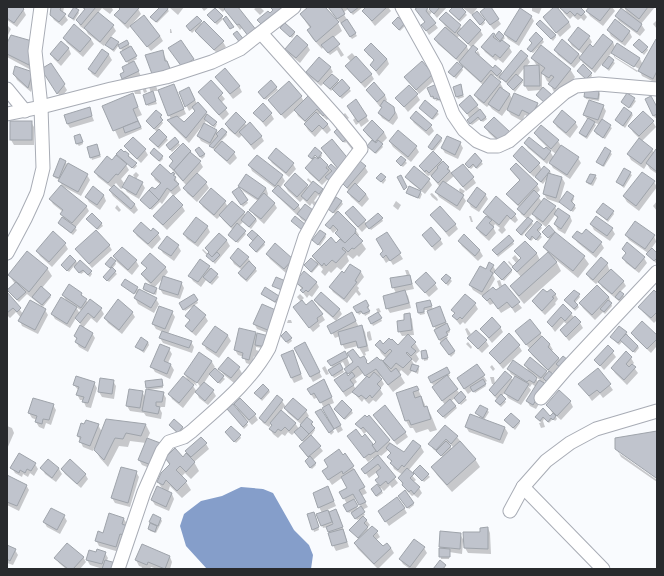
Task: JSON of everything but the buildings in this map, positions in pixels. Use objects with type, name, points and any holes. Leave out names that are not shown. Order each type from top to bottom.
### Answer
[{"type":"street","points":[[7,253],[37,193],[43,168],[41,108],[35,51],[41,7]]},
{"type":"street","points":[[7,114],[41,108],[111,89],[166,77],[212,62],[240,49],[294,7]]},
{"type":"street","points":[[402,7],[436,68],[453,114],[464,130],[477,140],[489,146],[498,146],[509,141],[564,93],[576,86],[599,84],[657,89]]},
{"type":"street","points":[[118,569],[144,492],[162,451],[169,442],[192,431],[245,382],[260,364],[269,348],[305,237],[335,183],[361,150],[360,146],[338,120],[261,33]]},
{"type":"street","points":[[7,89],[25,111]]},
{"type":"street","points":[[541,398],[566,369],[657,272]]},
{"type":"street","points":[[510,511],[523,487],[546,461],[580,437],[596,429],[657,411]]},
{"type":"street","points":[[523,487],[603,569]]},
{"type":"water","points":[[241,487],[263,489],[273,493],[294,530],[309,545],[313,555],[311,569],[207,569],[186,546],[180,526],[184,514],[201,501],[222,496]]}]
